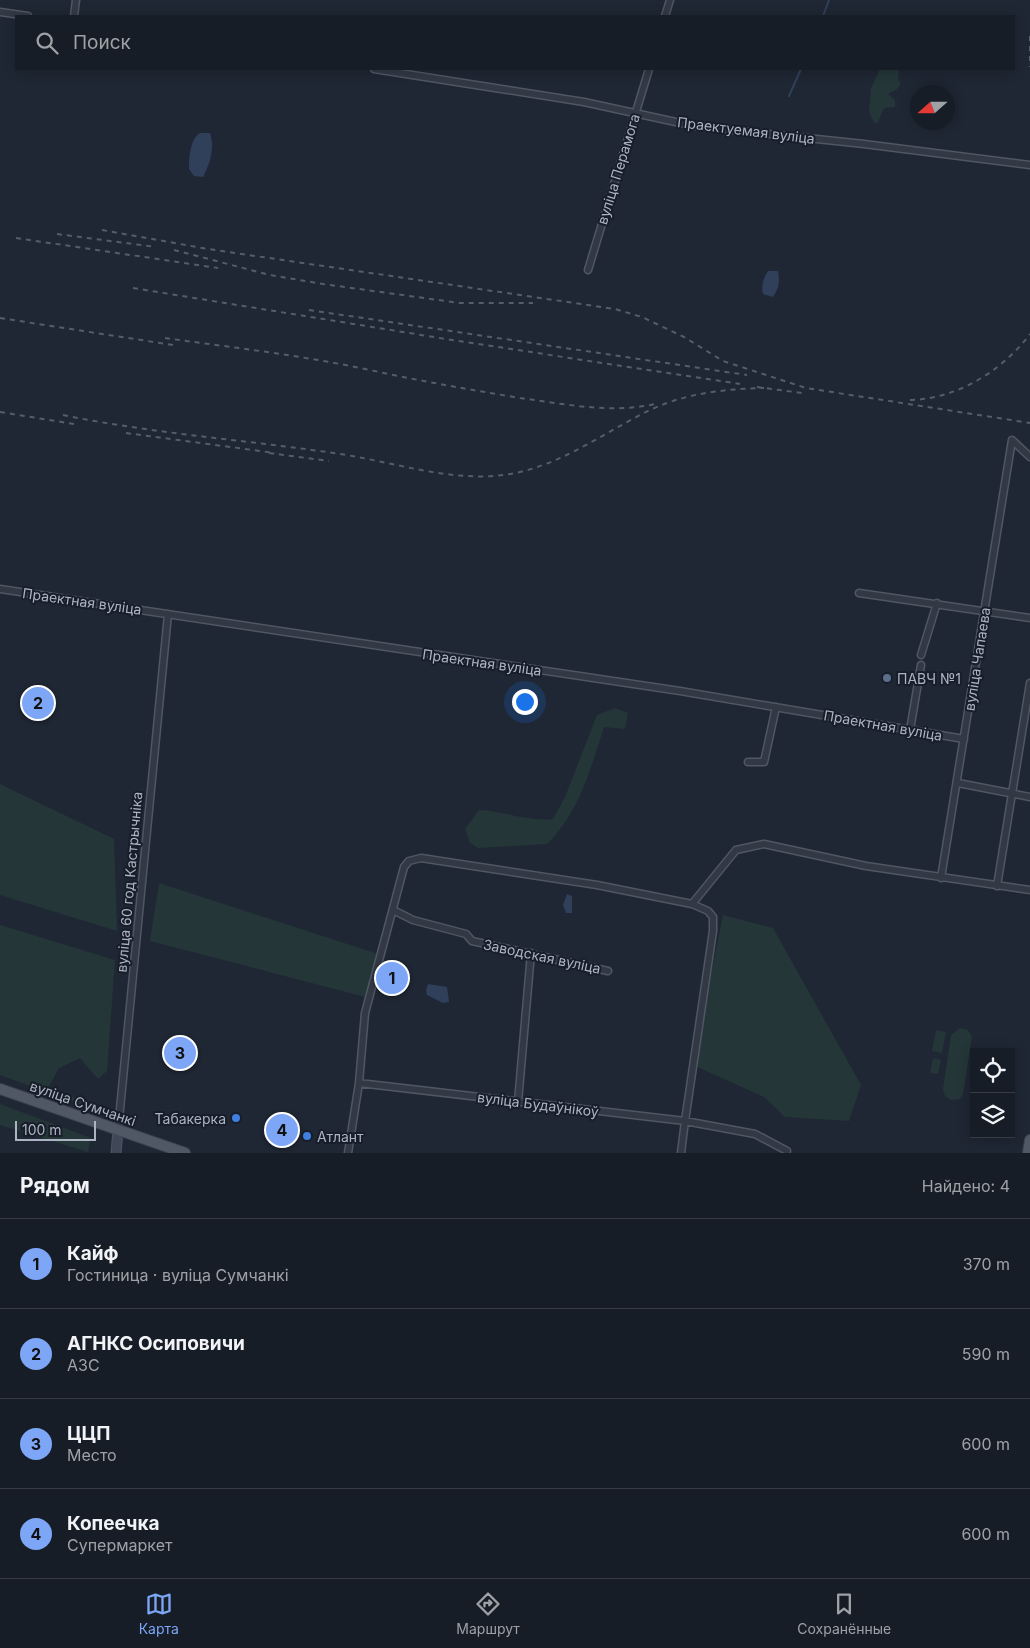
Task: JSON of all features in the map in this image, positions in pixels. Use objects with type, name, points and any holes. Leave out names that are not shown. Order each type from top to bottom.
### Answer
[{"type":"main road","name":"вуліца Сумчанкі","points":[[0,1089],[185,1153]]},
{"type":"main road","points":[[1028,1153],[1030,1140]]},
{"type":"street","points":[[74,15],[76,0]]},
{"type":"street","points":[[665,15],[670,0]]},
{"type":"street","points":[[0,12],[21,15]]},
{"type":"street","name":"Праектуемая вуліца","points":[[380,70],[635,112],[694,126],[864,144],[1030,165]]},
{"type":"street","name":"вуліца Перамога","points":[[588,270],[649,70]]},
{"type":"street","name":"вуліца Чапаева","points":[[941,878],[958,783],[1012,440],[1030,457]]},
{"type":"street","name":"Праектная вуліца","points":[[0,589],[776,707],[964,739]]},
{"type":"street","points":[[859,593],[1030,618]]},
{"type":"street","points":[[921,655],[937,603]]},
{"type":"street","name":"вуліца 60 год Кастрычніка","points":[[116,1153],[168,614]]},
{"type":"street","points":[[910,730],[921,665]]},
{"type":"street","points":[[997,886],[1030,682]]},
{"type":"street","points":[[748,762],[764,762],[776,707]]},
{"type":"street","points":[[958,783],[1030,797]]},
{"type":"street","points":[[692,904],[736,850],[764,844],[866,866],[1030,890]]},
{"type":"street","points":[[348,1153],[359,1083],[365,1013],[404,867],[409,861],[422,858],[597,885],[692,904],[708,911],[713,917],[713,931],[681,1153]]},
{"type":"street","name":"Заводская вуліца","points":[[393,910],[413,920],[466,934],[472,941],[608,971]]},
{"type":"street","points":[[518,1102],[531,953]]},
{"type":"street","name":"вуліца Будаўнікоў","points":[[359,1083],[685,1121],[755,1134],[786,1151]]},
{"type":"shaded area","points":[[880,70],[899,70],[898,80],[901,83],[897,89],[888,94],[895,100],[895,107],[884,108],[877,124],[873,121],[869,111],[871,88]]},
{"type":"shaded area","points":[[615,708],[628,713],[625,729],[604,727],[589,774],[576,804],[558,832],[547,844],[478,848],[470,843],[465,829],[479,810],[525,818],[553,819],[565,797],[597,715]]},
{"type":"shaded area","points":[[0,784],[114,839],[117,931],[0,895]]},
{"type":"shaded area","points":[[159,883],[378,954],[365,997],[150,941]]},
{"type":"shaded area","points":[[723,915],[773,928],[861,1085],[849,1121],[785,1117],[764,1097],[693,1065]]},
{"type":"shaded area","points":[[0,925],[115,960],[107,1071],[98,1079],[80,1058],[59,1068],[48,1088],[82,1100],[82,1105],[0,1075]]},
{"type":"shaded area","points":[[960,1028],[968,1030],[972,1037],[963,1094],[960,1099],[951,1100],[945,1096],[943,1089],[951,1035]]},
{"type":"shaded area","points":[[936,1030],[946,1032],[942,1053],[932,1051]]},
{"type":"shaded area","points":[[933,1058],[941,1060],[938,1074],[930,1073]]},
{"type":"shaded area","points":[[0,1104],[91,1138],[88,1152],[0,1125]]},
{"type":"water","points":[[200,133],[210,133],[212,144],[210,161],[203,177],[194,176],[189,169],[192,144]]},
{"type":"water","points":[[768,271],[778,271],[777,291],[773,297],[763,294],[763,282]]},
{"type":"water","points":[[567,894],[572,896],[572,913],[566,913],[563,905]]},
{"type":"water","points":[[428,984],[447,987],[449,1002],[443,1003],[427,995]]},
{"type":"waterway","points":[[823,15],[829,0]]},
{"type":"waterway","points":[[789,96],[801,70]]},
{"type":"railway","points":[[1030,36],[1030,67]]},
{"type":"railway","points":[[102,230],[208,249],[615,309],[642,317],[684,337],[723,361],[806,388],[1030,423]]},
{"type":"railway","points":[[57,234],[156,247]]},
{"type":"railway","points":[[16,238],[218,268]]},
{"type":"railway","points":[[174,250],[270,275],[323,284],[460,303],[533,303]]},
{"type":"railway","points":[[133,288],[452,340],[740,384]]},
{"type":"railway","points":[[309,310],[747,375]]},
{"type":"railway","points":[[0,318],[173,345]]},
{"type":"railway","points":[[910,400],[945,394],[977,380],[1006,360],[1030,334]]},
{"type":"railway","points":[[165,338],[299,357],[449,386],[554,403],[605,408],[639,407],[655,404]]},
{"type":"railway","points":[[757,387],[802,393]]},
{"type":"railway","points":[[63,415],[167,432],[340,454],[430,472],[452,475],[498,476],[520,472],[554,461],[664,404],[706,393],[764,388]]},
{"type":"railway","points":[[0,412],[74,424]]},
{"type":"railway","points":[[126,433],[275,453]]},
{"type":"railway","points":[[269,453],[329,461]]},
{"type":"place","name":"ПАВЧ №1","points":[[887,678]]},
{"type":"place","name":"АГНКС Осиповичи","points":[[38,703]]},
{"type":"place","name":"Кайф","points":[[392,978]]},
{"type":"place","name":"ЦЦП","points":[[180,1053]]},
{"type":"place","name":"Табакерка","points":[[236,1118]]},
{"type":"place","name":"Копеечка","points":[[282,1130]]},
{"type":"place","name":"Атлант","points":[[307,1136]]}]
